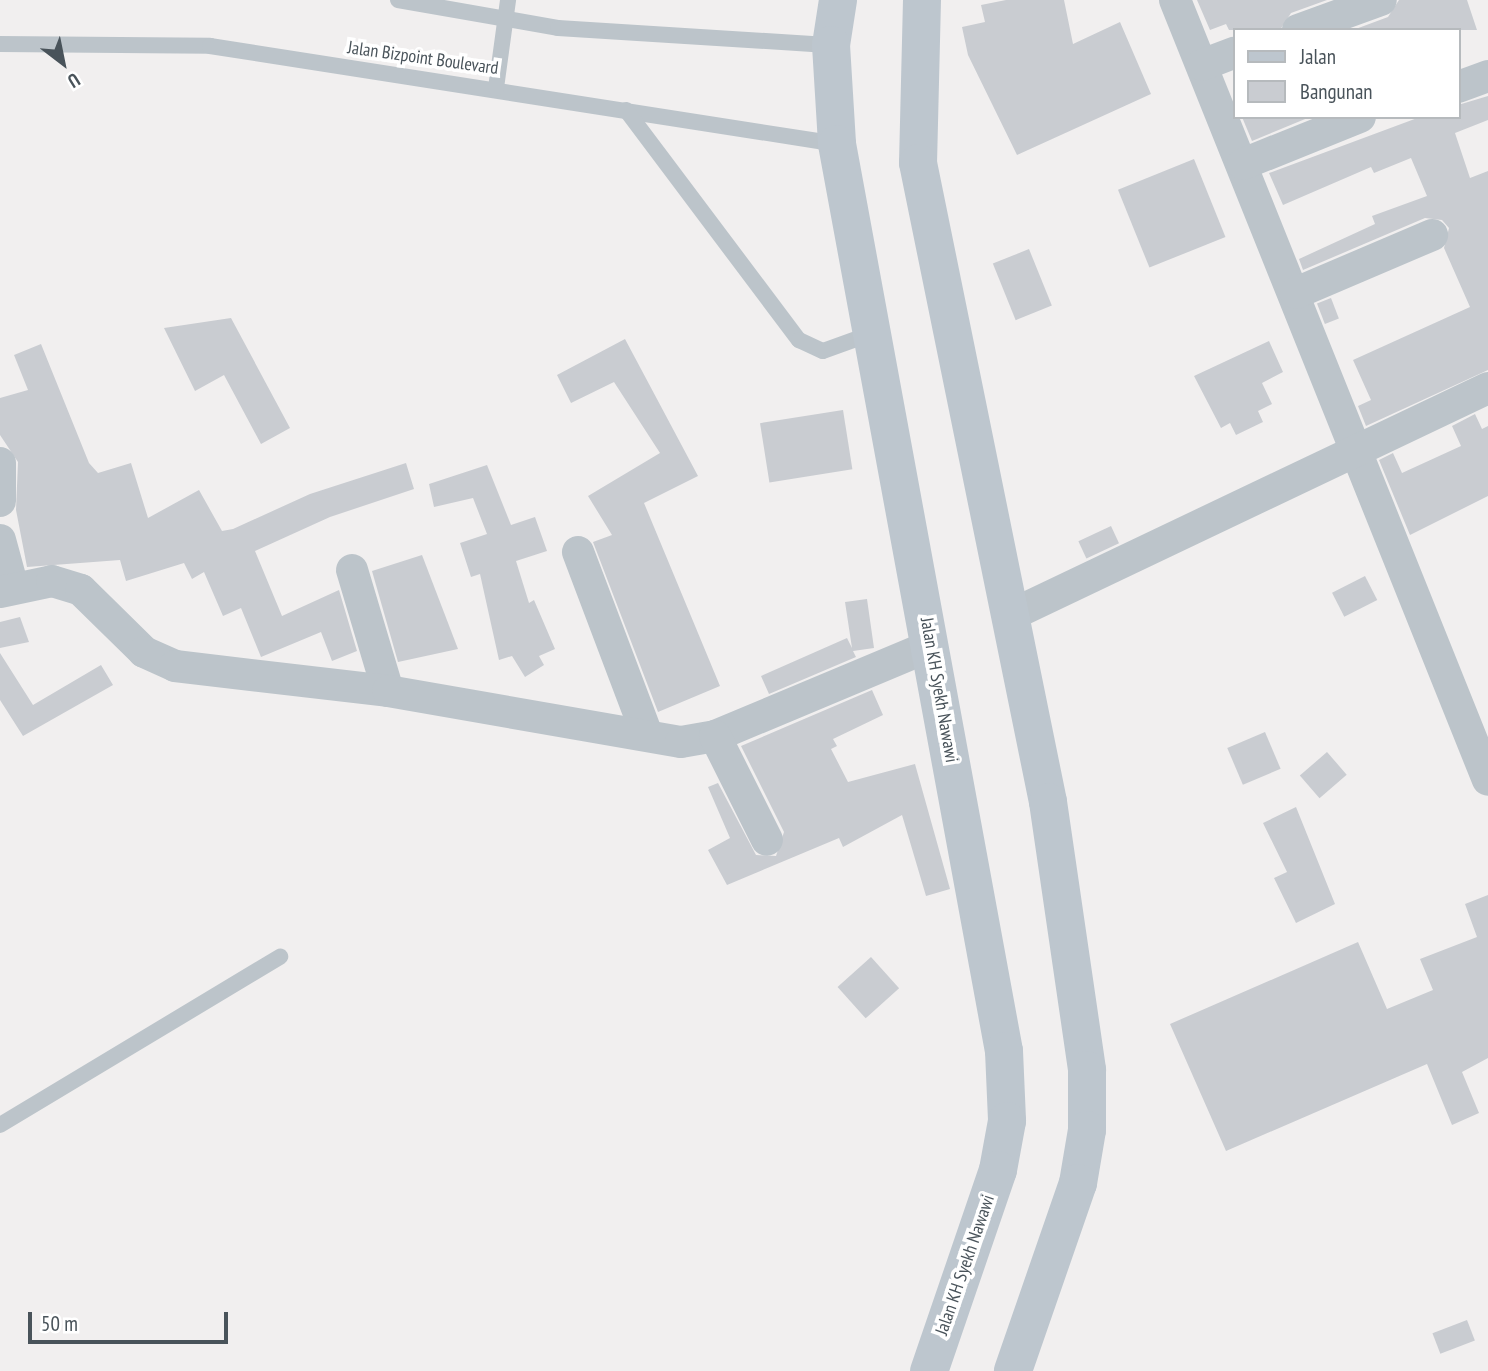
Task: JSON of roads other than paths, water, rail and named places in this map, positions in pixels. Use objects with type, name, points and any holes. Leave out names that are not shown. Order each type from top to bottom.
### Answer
[{"type":"main road","name":"Jalan KH Syekh Nawawi","points":[[838,0],[831,45],[837,144],[996,991],[1007,1121],[998,1170],[929,1371]]},
{"type":"main road","points":[[922,0],[918,163],[1048,802],[1087,1070],[1087,1130],[1078,1183],[1013,1371]]},
{"type":"street","points":[[1175,0],[1359,447],[1488,780]]},
{"type":"street","points":[[1304,28],[1381,0]]},
{"type":"street","points":[[1202,65],[1232,54]]},
{"type":"street","points":[[1460,86],[1488,76]]},
{"type":"street","points":[[1243,164],[1355,119]]},
{"type":"street","points":[[1296,293],[1433,235]]},
{"type":"street","points":[[1011,615],[1359,447],[1488,388]]},
{"type":"street","points":[[0,463],[0,501]]},
{"type":"street","points":[[0,540],[7,590],[52,581],[82,590],[144,652],[175,666],[388,691],[646,732],[681,742],[715,736],[930,646]]},
{"type":"street","points":[[578,552],[646,732]]},
{"type":"street","points":[[352,570],[388,691]]},
{"type":"street","points":[[715,736],[767,840]]},
{"type":"lane","points":[[398,0],[507,19],[831,45]]},
{"type":"lane","points":[[496,88],[508,0]]},
{"type":"lane","name":"Jalan Bizpoint Boulevard","points":[[0,44],[210,46],[496,88],[837,144]]},
{"type":"lane","points":[[626,110],[799,340],[823,351],[873,334]]},
{"type":"lane","points":[[0,1125],[280,957]]}]
